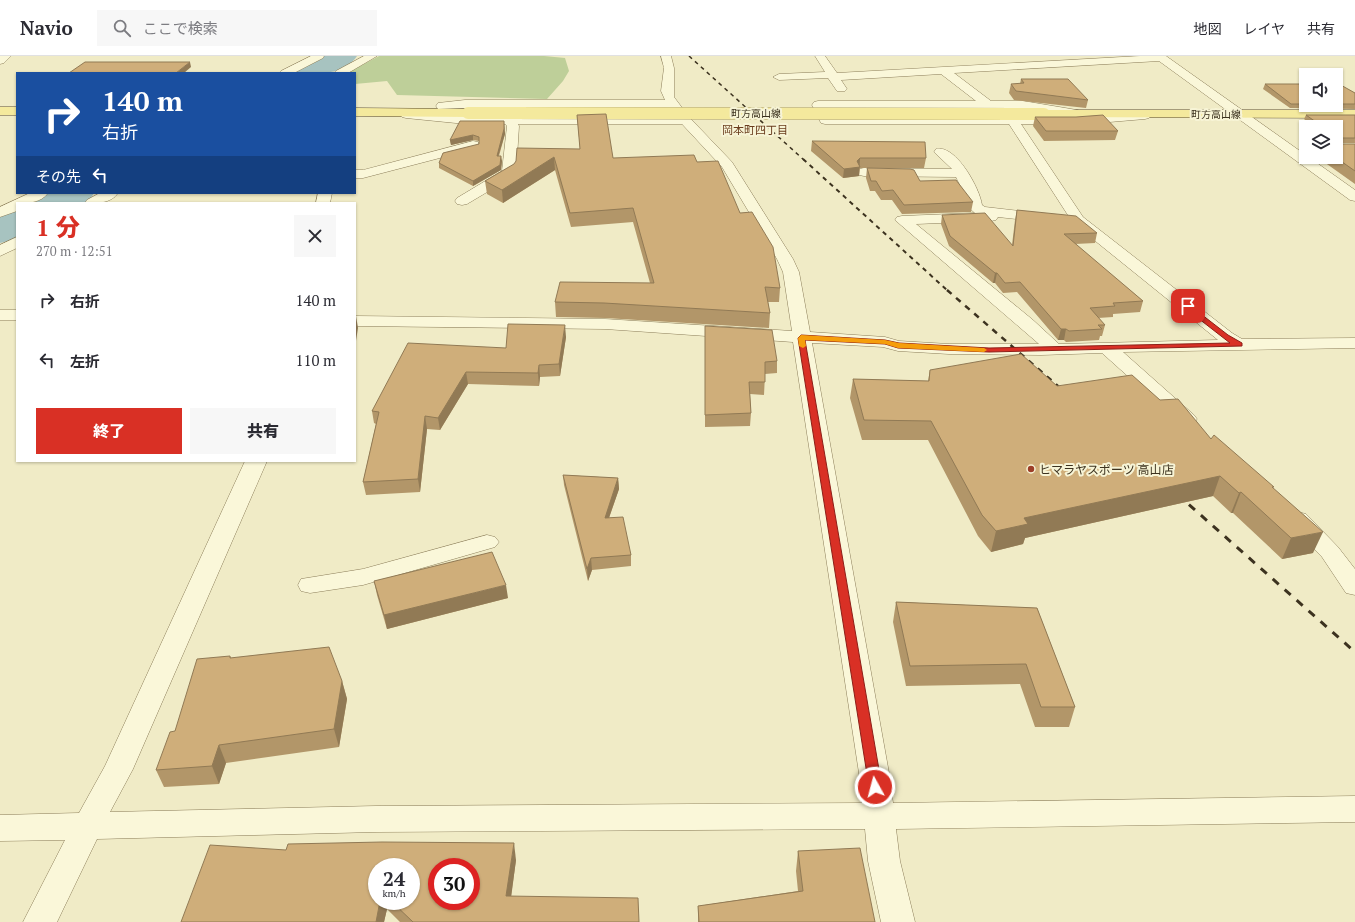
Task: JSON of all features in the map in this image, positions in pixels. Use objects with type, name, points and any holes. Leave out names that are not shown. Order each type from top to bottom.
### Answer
[{"type":"main road","points":[[0,111],[16,111]]},
{"type":"main road","name":"町方高山線","points":[[356,112],[1355,114]]},
{"type":"street","points":[[0,61],[6,56]]},
{"type":"street","points":[[287,72],[319,56]]},
{"type":"street","points":[[342,72],[372,56]]},
{"type":"street","points":[[666,56],[669,68],[667,91],[671,102],[684,120],[727,165],[785,259],[791,272],[874,773],[884,861],[898,922]]},
{"type":"street","points":[[820,56],[851,104]]},
{"type":"street","points":[[779,77],[917,72],[1034,60],[1160,57],[1355,197]]},
{"type":"street","points":[[906,63],[917,72]]},
{"type":"street","points":[[943,70],[988,105]]},
{"type":"street","points":[[565,96],[671,102]]},
{"type":"street","points":[[395,112],[465,104],[671,102]]},
{"type":"street","points":[[1077,114],[1023,105],[818,105],[825,120],[1074,121],[1154,114]]},
{"type":"street","points":[[395,112],[466,120],[684,120]]},
{"type":"street","points":[[462,201],[508,173],[513,126],[508,120]]},
{"type":"street","points":[[1013,121],[1078,220],[1226,337],[1239,345]]},
{"type":"street","points":[[356,174],[363,174],[473,145]]},
{"type":"street","points":[[941,152],[958,167],[974,199],[975,207],[982,211],[1078,220]]},
{"type":"street","points":[[864,172],[962,173]]},
{"type":"street","points":[[23,202],[39,194]]},
{"type":"street","points":[[94,202],[109,194]]},
{"type":"street","points":[[0,213],[16,205]]},
{"type":"street","points":[[993,212],[991,217],[902,220],[1027,324],[1054,349]]},
{"type":"street","points":[[0,251],[16,243]]},
{"type":"street","points":[[0,315],[16,315]]},
{"type":"street","points":[[356,321],[605,324],[774,334],[801,338],[885,342],[898,346],[949,349],[1042,350],[1106,347],[1346,344],[1355,360]]},
{"type":"street","points":[[1106,347],[1204,434]]},
{"type":"street","points":[[40,922],[118,768],[256,462]]},
{"type":"street","points":[[1286,508],[1309,529],[1330,552],[1355,587]]},
{"type":"street","points":[[310,585],[363,577],[487,542]]},
{"type":"street","points":[[0,828],[376,819],[878,816],[1355,809]]},
{"type":"green space","points":[[379,56],[544,56],[565,58],[569,71],[563,81],[547,99],[397,95],[387,81],[356,84],[356,72],[349,72]]},
{"type":"building","points":[[85,62],[190,62],[177,72],[70,72]]},
{"type":"building","points":[[1021,79],[1068,79],[1088,100],[1016,91],[1011,84],[1024,83]]},
{"type":"building","points":[[1265,84],[1299,84],[1299,104],[1291,104]]},
{"type":"building","points":[[1343,86],[1355,93],[1355,104],[1343,104]]},
{"type":"building","points":[[606,114],[613,158],[694,155],[697,162],[718,161],[740,213],[752,212],[773,247],[780,288],[765,287],[770,313],[604,303],[555,302],[560,282],[654,283],[633,208],[570,213],[554,157],[502,190],[485,181],[514,164],[516,161],[517,148],[580,149],[577,115]]},
{"type":"building","points":[[1103,115],[1118,131],[1046,131],[1035,117],[1076,117]]},
{"type":"building","points":[[1306,115],[1355,115],[1355,138],[1343,138],[1343,120],[1313,120]]},
{"type":"building","points":[[460,121],[504,121],[504,129],[497,156],[501,156],[500,165],[473,181],[439,163],[443,153],[479,144],[479,137],[473,135],[450,140]]},
{"type":"building","points":[[812,141],[925,142],[926,158],[860,158],[857,161],[860,167],[844,169]]},
{"type":"building","points":[[1343,144],[1355,144],[1355,171],[1343,163]]},
{"type":"building","points":[[867,168],[910,169],[914,170],[920,181],[956,180],[973,202],[904,205],[893,190],[882,191],[876,181],[871,181]]},
{"type":"building","points":[[1017,210],[1076,216],[1097,233],[1064,234],[1143,301],[1113,303],[1115,306],[1090,308],[1105,325],[1098,325],[1102,329],[1069,331],[1066,329],[1061,329],[1020,282],[1005,283],[997,273],[995,273],[950,236],[942,215],[985,213],[1013,246]]},
{"type":"building","points":[[508,324],[565,325],[559,364],[539,365],[538,373],[466,372],[438,418],[425,416],[418,479],[363,482],[379,412],[372,411],[408,343],[506,348]]},
{"type":"building","points":[[705,326],[772,330],[777,361],[765,362],[765,382],[749,382],[751,413],[705,415]]},
{"type":"building","points":[[1021,354],[1057,386],[1132,375],[1160,400],[1178,399],[1211,439],[1214,435],[1323,532],[1291,538],[1241,492],[1239,493],[1220,476],[1024,518],[1028,524],[996,531],[982,515],[931,421],[864,420],[853,379],[929,381],[930,370]]},
{"type":"building","points":[[563,475],[618,478],[605,518],[623,517],[631,555],[591,558],[587,569]]},
{"type":"building","points":[[492,552],[506,585],[384,615],[374,581]]},
{"type":"building","points":[[896,602],[1037,608],[1075,707],[1041,707],[1026,664],[910,666]]},
{"type":"building","points":[[329,647],[342,681],[334,729],[219,745],[212,766],[156,770],[170,732],[175,731],[197,659],[230,656],[230,658]]},
{"type":"building","points":[[382,842],[514,843],[506,896],[638,898],[639,922],[413,922],[400,910],[420,910],[420,858],[368,858],[368,910],[378,910],[376,922],[181,922],[210,845],[286,850],[288,844]]},
{"type":"building","points":[[860,848],[875,922],[699,922],[698,906],[803,891],[798,851]]},
{"type":"waterway","points":[[312,72],[343,56]]},
{"type":"waterway","points":[[57,202],[73,194]]},
{"type":"waterway","points":[[0,231],[16,223]]},
{"type":"railway","points":[[689,56],[804,160]]},
{"type":"railway","points":[[803,159],[948,291]]},
{"type":"railway","points":[[947,290],[1066,393]]},
{"type":"railway","points":[[1177,494],[1355,652]]},
{"type":"slow traffic","points":[[803,346],[801,338],[885,342],[898,346],[984,350]]},
{"type":"place","name":"ヒマラヤスポーツ 高山店","points":[[1031,469]]},
{"type":"district","name":"岡本町四丁目","points":[[755,130]]},
{"type":"route","points":[[875,787],[874,773],[801,338],[885,342],[898,346],[989,350],[1239,345],[1226,337],[1188,306]]}]
